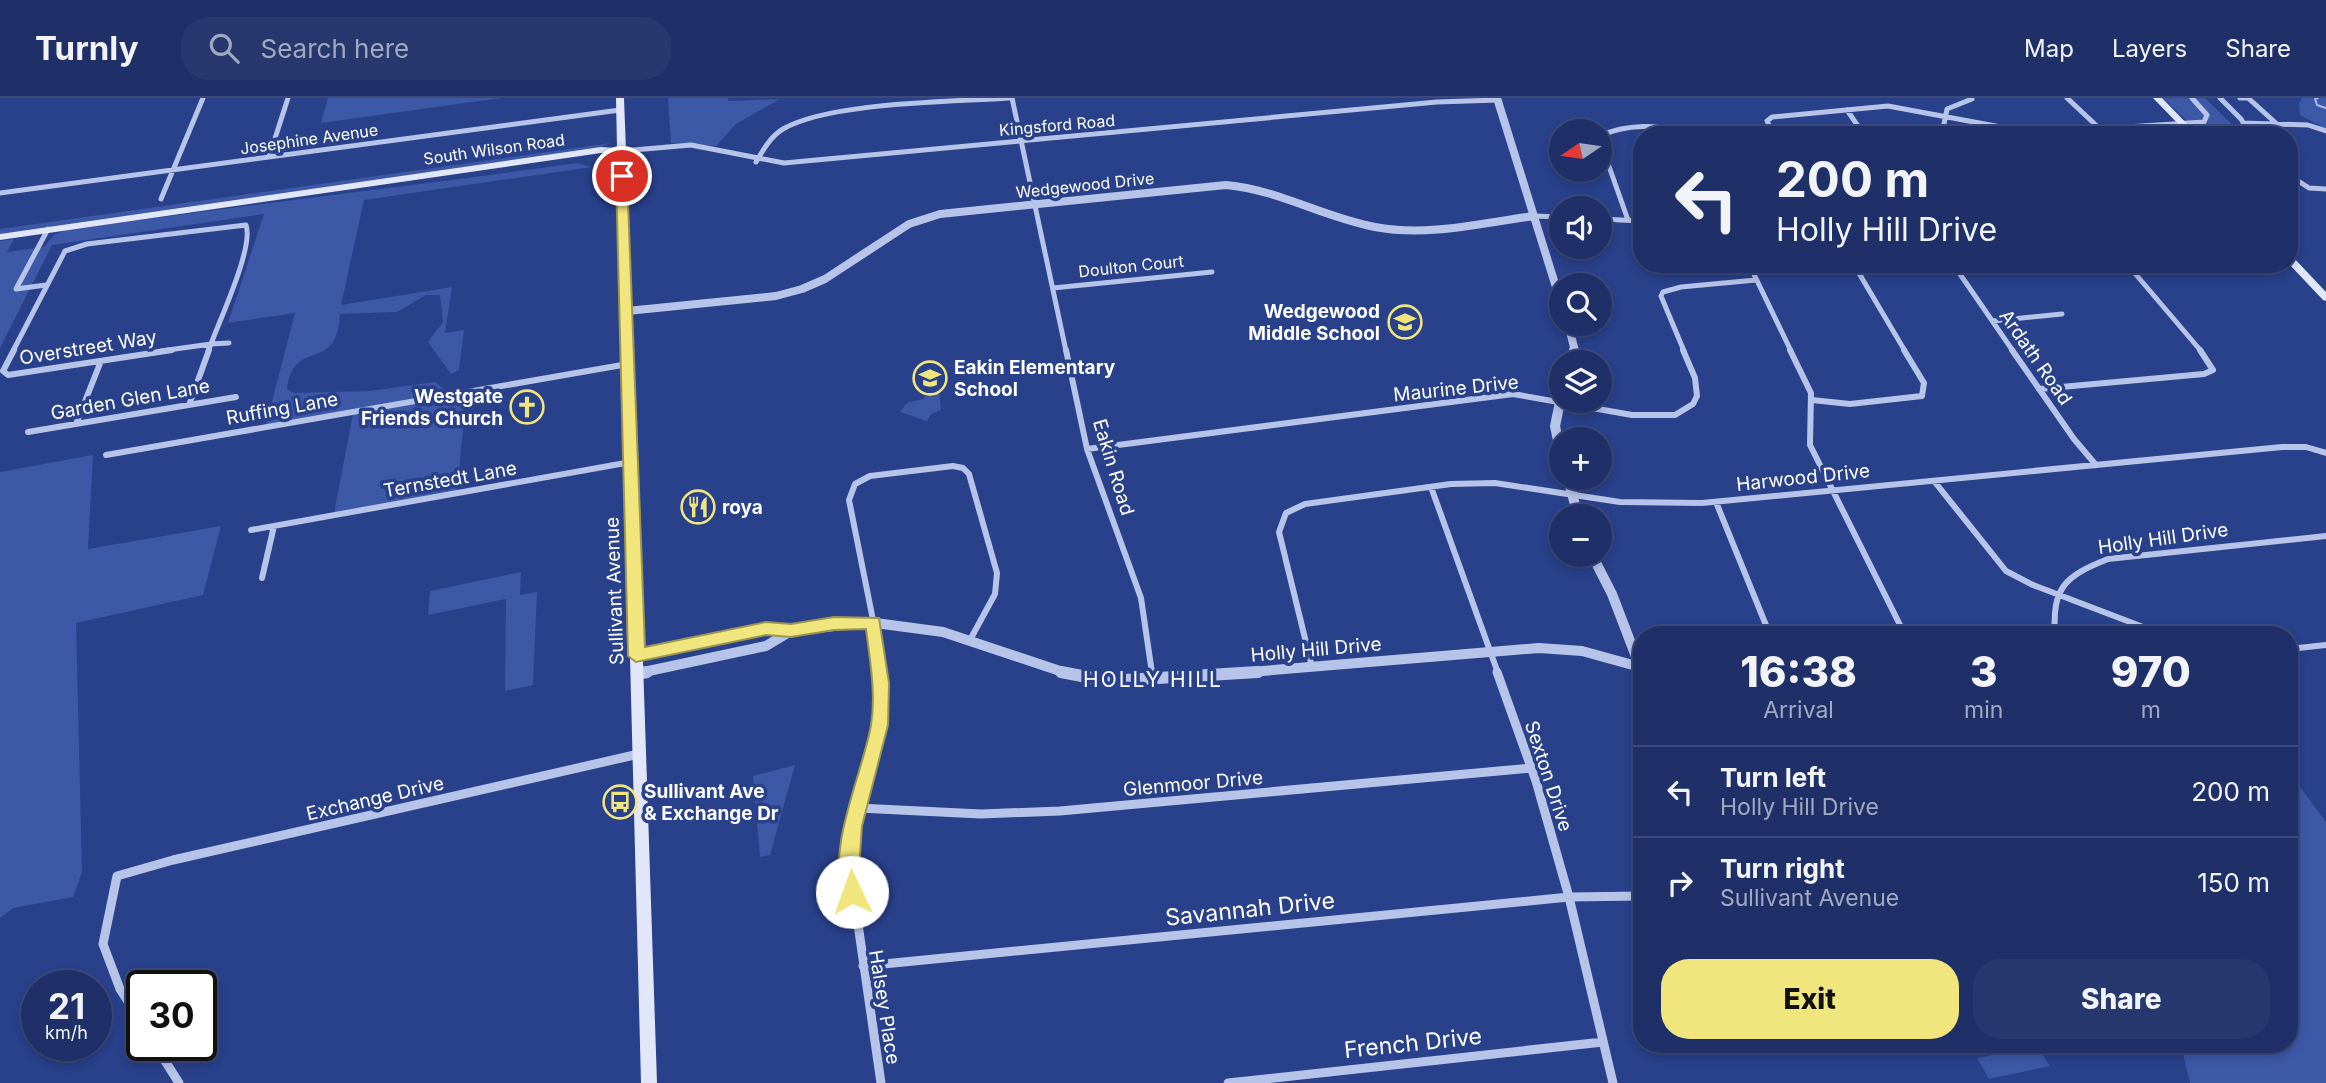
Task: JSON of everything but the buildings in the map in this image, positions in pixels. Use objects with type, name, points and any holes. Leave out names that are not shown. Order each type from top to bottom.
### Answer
[{"type":"main road","name":"Sullivant Avenue","points":[[620,98],[649,1083]]},
{"type":"main road","points":[[2157,98],[2186,126]]},
{"type":"main road","name":"South Wilson Road","points":[[0,237],[278,196],[423,182],[599,157],[621,151]]},
{"type":"main road","points":[[2298,268],[2326,298]]},
{"type":"street","points":[[161,199],[203,98]]},
{"type":"street","points":[[269,157],[288,98]]},
{"type":"street","points":[[756,162],[771,139],[784,128],[820,115],[1010,98]]},
{"type":"street","name":"Eakin Road","points":[[1010,98],[1087,449],[1141,598],[1153,680]]},
{"type":"street","points":[[1884,98],[1888,106]]},
{"type":"street","points":[[2067,98],[2097,126]]},
{"type":"street","points":[[2127,126],[2208,119],[2192,98]]},
{"type":"street","points":[[2220,98],[2243,124],[2308,125],[2326,131]]},
{"type":"street","points":[[2240,98],[2248,99],[2277,125]]},
{"type":"street","points":[[1497,99],[1552,273]]},
{"type":"street","name":"Kingsford Road","points":[[621,151],[689,145],[712,148],[756,162],[792,162],[1425,103],[1497,99]]},
{"type":"street","points":[[1945,126],[1950,107],[1972,99]]},
{"type":"street","points":[[1770,126],[1767,121],[1772,117],[1888,106],[1997,126]]},
{"type":"street","name":"Josephine Avenue","points":[[0,193],[620,110]]},
{"type":"street","points":[[1847,110],[1858,126]]},
{"type":"street","points":[[1612,136],[1633,131]]},
{"type":"street","points":[[1612,169],[1628,220]]},
{"type":"street","points":[[2298,183],[2316,190],[2326,189]]},
{"type":"street","name":"Wedgewood Drive","points":[[627,312],[792,292],[825,279],[897,231],[923,219],[954,212],[1226,185],[1259,189],[1362,224],[1394,229],[1549,217]]},
{"type":"street","points":[[1612,219],[1633,220]]},
{"type":"street","name":"Overstreet Way","points":[[209,344],[250,233],[246,225],[87,244],[65,250],[3,370],[8,375],[229,343]]},
{"type":"street","points":[[47,285],[16,289],[48,229]]},
{"type":"street","name":"Doulton Court","points":[[1053,288],[1212,272]]},
{"type":"street","points":[[1753,273],[1803,372],[1812,400],[1807,436],[1901,626]]},
{"type":"street","points":[[1812,400],[1850,404],[1922,397],[1925,391],[1924,383],[1860,275],[1863,273]]},
{"type":"street","name":"Ardath Road","points":[[1959,273],[2039,389],[2096,465]]},
{"type":"street","points":[[2039,389],[2204,374],[2213,370],[2211,363],[2135,273]]},
{"type":"street","name":"Maurine Drive","points":[[1612,410],[1647,417],[1662,417],[1685,410],[1698,396],[1695,378],[1661,296],[1663,292],[1681,287],[1756,280]]},
{"type":"street","points":[[1993,321],[2062,314]]},
{"type":"street","points":[[189,405],[209,344]]},
{"type":"street","points":[[76,424],[102,361]]},
{"type":"street","name":"Ruffing Lane","points":[[106,455],[628,364]]},
{"type":"street","name":"Maurine Drive","points":[[1087,449],[1513,394],[1549,398]]},
{"type":"street","name":"Garden Glen Lane","points":[[28,432],[236,397]]},
{"type":"street","name":"Harwood Drive","points":[[1312,667],[1279,532],[1279,521],[1285,512],[1305,504],[1430,487],[1495,483],[1647,504],[1716,502],[2282,447],[2306,447],[2326,453]]},
{"type":"street","name":"Ternstedt Lane","points":[[251,530],[631,462]]},
{"type":"street","name":"Halsey Place","points":[[881,1083],[850,869],[852,826],[880,725],[881,683],[873,622],[849,500],[855,484],[870,476],[943,467],[963,468],[973,484],[997,573],[995,594],[970,640]]},
{"type":"street","points":[[1934,481],[2006,571],[2058,595],[2140,626]]},
{"type":"street","name":"Sexton Drive","points":[[1430,487],[1532,768],[1569,897],[1613,1083]]},
{"type":"street","points":[[1572,490],[1575,504]]},
{"type":"street","points":[[1716,502],[1766,626]]},
{"type":"street","points":[[262,578],[274,526]]},
{"type":"street","name":"Holly Hill Drive","points":[[2058,595],[2062,585],[2077,571],[2108,559],[2326,536]]},
{"type":"street","points":[[1597,567],[1620,613],[1633,648]]},
{"type":"street","points":[[2055,626],[2054,604],[2058,595]]},
{"type":"street","name":"Holly Hill Drive","points":[[636,656],[766,629],[791,631],[834,624],[873,622],[922,627],[970,640],[1083,678],[1108,681],[1153,680],[1490,652],[1570,649],[1633,667]]},
{"type":"street","name":"Holly Hill Drive","points":[[637,674],[766,646],[791,631]]},
{"type":"street","points":[[2298,648],[2326,645]]},
{"type":"street","name":"Exchange Drive","points":[[126,998],[103,944],[117,876],[173,860],[639,754]]},
{"type":"street","name":"Glenmoor Drive","points":[[858,808],[981,814],[1060,811],[1532,768]]},
{"type":"street","name":"Savannah Drive","points":[[863,966],[1569,897],[1633,897]]},
{"type":"street","name":"French Drive","points":[[1228,1083],[1603,1042]]},
{"type":"street","points":[[165,1061],[179,1083]]},
{"type":"shaded area","points":[[328,98],[501,98],[321,123]]},
{"type":"shaded area","points":[[668,98],[728,98],[728,101],[780,99],[736,124],[716,146],[671,143]]},
{"type":"shaded area","points":[[2163,98],[2205,98],[2234,126],[2193,126]]},
{"type":"shaded area","points":[[2302,98],[2326,98],[2326,129],[2300,115],[2299,103]]},
{"type":"shaded area","points":[[611,143],[601,147],[0,234],[0,229]]},
{"type":"shaded area","points":[[577,163],[592,167],[364,200],[341,305],[452,287],[445,333],[464,330],[459,370],[451,374],[428,342],[443,322],[440,295],[426,295],[397,312],[340,314],[337,333],[331,345],[296,366],[290,375],[287,389],[294,393],[370,391],[435,382],[449,393],[266,424],[295,313],[228,323],[264,214],[52,245],[0,348],[0,241],[14,239],[7,252],[44,247],[54,235],[63,231]]},
{"type":"shaded area","points":[[931,389],[939,389],[941,410],[931,414],[927,421],[900,412],[907,403],[923,399]]},
{"type":"shaded area","points":[[492,390],[491,403],[465,408],[457,491],[334,513],[353,414]]},
{"type":"shaded area","points":[[93,455],[88,549],[221,526],[203,595],[76,623],[82,872],[73,897],[13,908],[0,918],[0,472]]},
{"type":"shaded area","points":[[521,572],[520,595],[537,592],[533,685],[505,691],[506,599],[428,615],[430,591]]},
{"type":"shaded area","points":[[795,765],[770,855],[760,857],[753,776]]},
{"type":"shaded area","points":[[2298,784],[2326,822],[2326,1083],[2190,1083],[2183,1053],[2298,1053]]},
{"type":"shaded area","points":[[2002,1053],[2042,1053],[2050,1066],[1989,1079],[1977,1058]]},
{"type":"waterway","points":[[2318,98],[2315,99],[2317,105],[2326,108]]},
{"type":"place","name":"Wedgewood Middle School","points":[[1405,322]]},
{"type":"place","name":"Eakin Elementary School","points":[[930,378]]},
{"type":"place","name":"Westgate Friends Church","points":[[527,407]]},
{"type":"place","name":"roya","points":[[698,507]]},
{"type":"place","name":"Sullivant Ave & Exchange Dr","points":[[620,802]]},
{"type":"district","name":"HOLLY HILL","points":[[1153,680]]},
{"type":"route","points":[[622,176],[636,656],[766,629],[791,631],[819,625],[873,622],[881,683],[880,725],[852,826],[852,892]]}]
